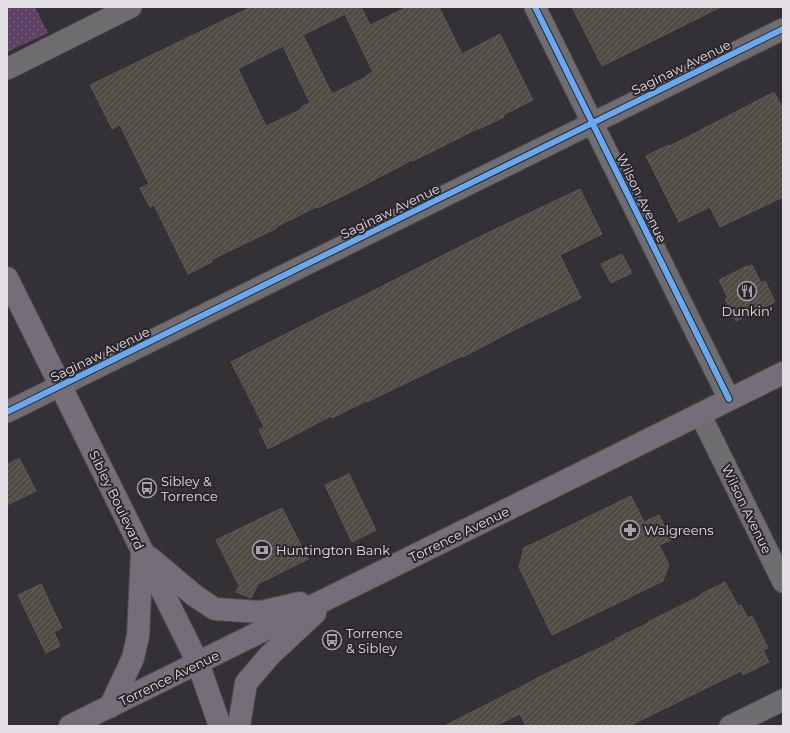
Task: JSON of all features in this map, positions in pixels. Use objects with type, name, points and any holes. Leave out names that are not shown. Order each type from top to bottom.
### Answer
[{"type":"main road","name":"Sibley Boulevard","points":[[7,278],[198,663],[220,726]]},
{"type":"main road","name":"Torrence Avenue","points":[[70,726],[783,373]]},
{"type":"main road","points":[[142,552],[195,596],[215,609],[261,612],[334,596]]},
{"type":"main road","points":[[110,706],[133,658],[138,636],[142,552]]},
{"type":"main road","points":[[238,726],[246,683],[268,656],[334,596]]},
{"type":"street","points":[[7,68],[131,7]]},
{"type":"street","name":"Wilson Avenue","points":[[535,7],[729,399]]},
{"type":"street","name":"Saginaw Avenue","points":[[7,412],[783,28]]},
{"type":"street","name":"Wilson Avenue","points":[[700,414],[783,582]]},
{"type":"street","points":[[730,726],[783,700]]},
{"type":"shaded area","points":[[7,7],[35,7],[48,33],[7,52]]},
{"type":"building","points":[[251,7],[361,7],[370,25],[407,7],[439,7],[462,54],[500,34],[533,100],[503,115],[504,117],[413,161],[412,160],[349,193],[317,208],[316,207],[276,227],[277,228],[211,260],[212,262],[188,274],[154,205],[150,207],[140,188],[149,184],[120,125],[112,129],[90,85]],"holes":[[[345,14],[373,72],[332,94],[303,35]],[[283,46],[310,103],[301,107],[302,109],[266,126],[238,69]]]},
{"type":"building","points":[[572,7],[721,7],[602,66]]},
{"type":"building","points":[[774,92],[783,109],[783,197],[720,227],[710,207],[679,222],[646,156],[669,145],[670,146]]},
{"type":"building","points":[[580,189],[602,234],[560,255],[581,298],[516,329],[463,357],[462,356],[332,418],[331,416],[268,449],[259,430],[264,427],[231,362],[481,236]]},
{"type":"building","points":[[622,254],[632,273],[611,283],[601,264]]},
{"type":"building","name":"Dunkin'","points":[[752,265],[761,283],[765,281],[775,302],[736,321],[725,299],[728,298],[719,280]]},
{"type":"building","points":[[19,458],[36,491],[7,505],[7,465]]},
{"type":"building","points":[[349,474],[376,530],[352,542],[325,485]]},
{"type":"building","name":"Walgreens","points":[[631,496],[644,522],[659,515],[671,540],[659,545],[669,565],[663,581],[552,635],[519,567],[524,548]]},
{"type":"building","name":"Huntington Bank","points":[[282,508],[308,559],[258,584],[251,598],[236,592],[239,586],[216,540]]},
{"type":"building","points":[[725,582],[738,606],[741,605],[748,618],[752,616],[768,648],[763,650],[769,662],[743,675],[741,671],[629,726],[526,726],[520,714],[495,726],[444,726],[545,674],[616,640],[615,639]]},
{"type":"building","points":[[41,584],[62,628],[54,632],[60,646],[46,653],[18,595]]},
{"type":"cycle path","points":[[535,7],[729,399]]},
{"type":"cycle path","points":[[7,412],[783,29]]},
{"type":"place","name":"Dunkin'","points":[[747,291]]},
{"type":"place","name":"Sibley & Torrence","points":[[147,488]]},
{"type":"place","name":"Walgreens","points":[[630,530]]},
{"type":"place","name":"Huntington Bank","points":[[262,550]]},
{"type":"place","name":"Torrence & Sibley","points":[[332,640]]}]
